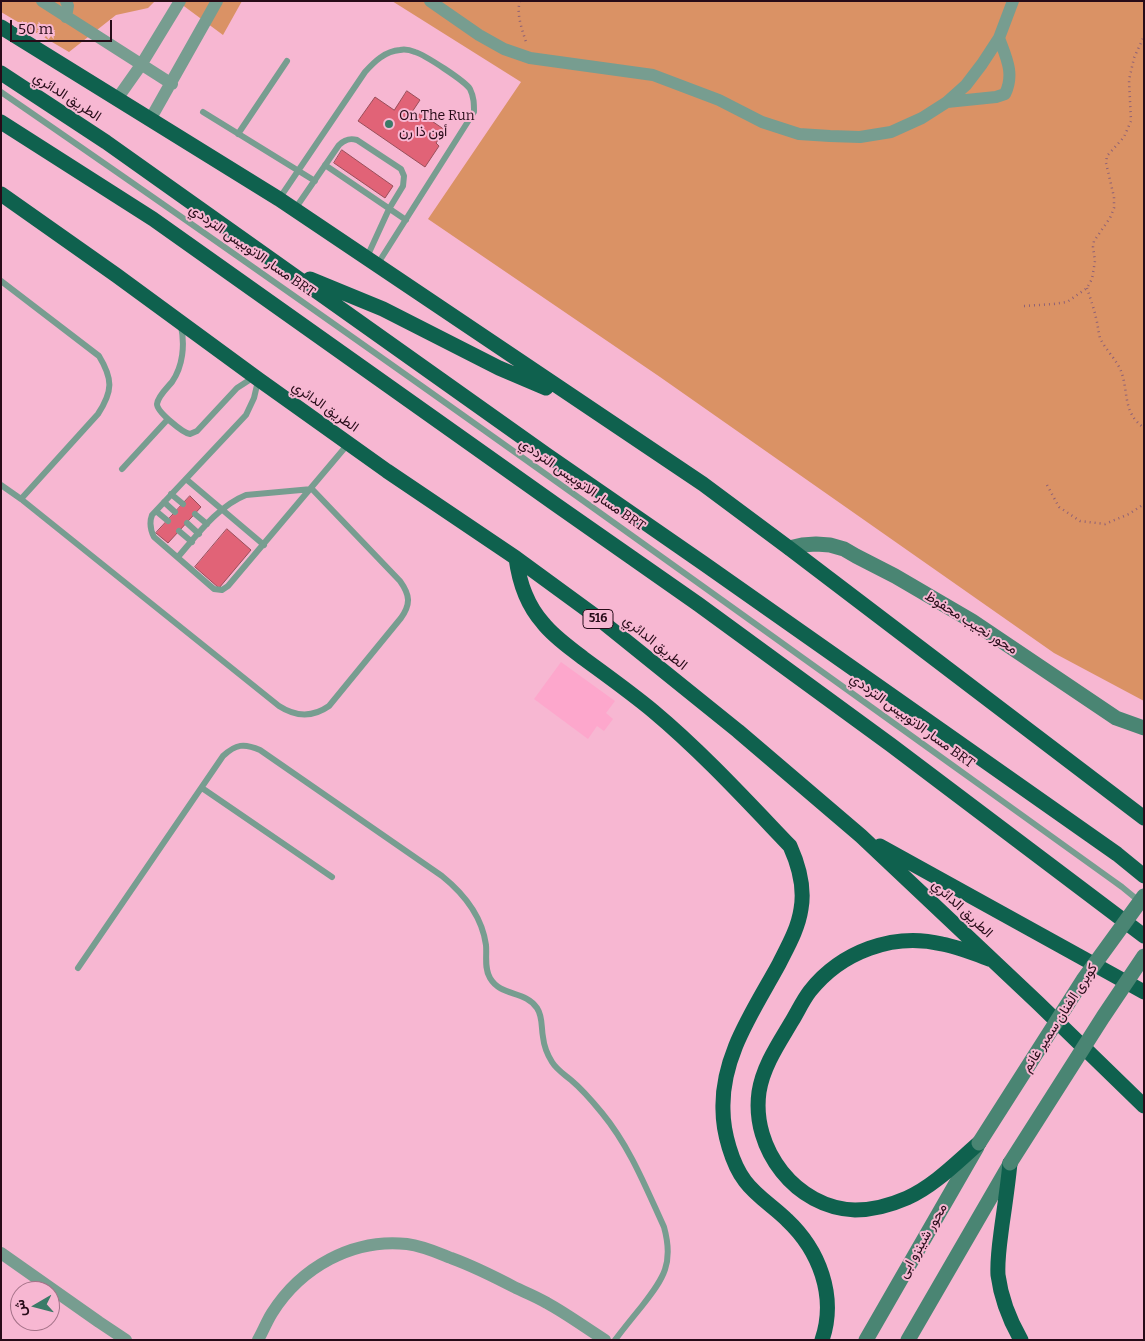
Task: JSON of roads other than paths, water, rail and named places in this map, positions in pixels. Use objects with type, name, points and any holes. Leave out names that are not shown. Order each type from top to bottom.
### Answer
[{"type":"highway","name":"الطريق الدائري","points":[[1,27],[151,118],[295,209],[703,484],[1144,818]]},
{"type":"highway","name":"الطريق الدائري","points":[[1,73],[106,142],[539,449],[703,562],[1101,843],[1144,876]]},
{"type":"highway","points":[[1,122],[153,219],[698,604],[891,745],[1144,936]]},
{"type":"highway","name":"الطريق الدائري","points":[[1,194],[256,378],[516,558],[594,616],[738,731],[861,836],[1144,1106]]},
{"type":"highway","points":[[283,267],[383,309],[499,368],[579,402]]},
{"type":"highway","points":[[516,558],[520,579],[527,599],[551,632],[652,710],[688,742],[790,846],[796,858],[802,896],[798,923],[793,938],[738,1039],[729,1062],[723,1086],[723,1111],[728,1144],[745,1181],[801,1234],[813,1251],[821,1270],[826,1291],[827,1312],[822,1340]]},
{"type":"highway","points":[[861,836],[1144,992]]},
{"type":"highway","points":[[979,1143],[923,1189],[908,1198],[874,1208],[856,1210],[841,1208],[828,1204],[802,1191],[786,1177],[766,1148],[759,1120],[758,1106],[762,1078],[767,1064],[808,993],[831,969],[845,960],[875,946],[908,940],[941,944],[992,960]]},
{"type":"highway","points":[[1010,1163],[998,1255],[998,1273],[1006,1310],[1020,1340]]},
{"type":"main road","name":"محور نجيب محفوظ","points":[[789,548],[816,544],[844,549],[972,621],[1116,718],[1144,728]]},
{"type":"main road","name":"كوبرى الفنان سمير غانم","points":[[979,1143],[1083,980],[1144,896]]},
{"type":"main road","points":[[908,1340],[1010,1163],[1144,956]]},
{"type":"main road","name":"محور شينزو ابى","points":[[866,1340],[979,1143]]},
{"type":"street","points":[[42,1],[172,84]]},
{"type":"street","points":[[66,1],[68,6],[66,17]]},
{"type":"street","points":[[118,99],[180,1]]},
{"type":"street","points":[[151,118],[172,84],[217,1]]},
{"type":"street","points":[[430,1],[479,35],[504,49],[530,58],[653,75],[719,100],[762,122],[799,134],[860,137],[891,132],[922,118],[947,102],[966,85],[999,38],[1013,1]]},
{"type":"street","points":[[947,102],[996,98],[1005,94],[1009,87],[1009,65],[999,38]]},
{"type":"street","points":[[258,1340],[272,1313],[284,1296],[300,1279],[319,1265],[333,1257],[363,1247],[378,1244],[394,1244],[421,1247],[474,1266],[546,1303],[605,1340]]},
{"type":"street","points":[[1,1252],[126,1340]]},
{"type":"lane","points":[[279,199],[359,81],[372,64],[389,52],[398,50],[417,52],[463,82],[470,90],[474,112],[406,220],[372,261]]},
{"type":"lane","points":[[238,134],[286,61]]},
{"type":"lane","name":"مسار الاتوبيس الترددي BRT","points":[[1,92],[208,235],[575,494],[1122,887],[1144,905]]},
{"type":"lane","points":[[203,112],[314,181]]},
{"type":"lane","points":[[295,209],[342,142],[349,139],[357,140],[401,169],[405,183],[390,209],[372,261]]},
{"type":"lane","points":[[325,165],[406,220]]},
{"type":"lane","points":[[1,281],[99,356],[108,370],[110,385],[107,401],[98,414],[21,499]]},
{"type":"lane","points":[[180,323],[183,346],[179,369],[174,380],[157,402],[160,411],[184,432],[187,434],[194,433],[237,388],[256,378]]},
{"type":"lane","points":[[256,378],[254,398],[246,415],[156,510],[150,519],[150,528],[154,537],[214,589],[222,590],[228,586],[349,444]]},
{"type":"lane","points":[[122,469],[168,419]]},
{"type":"lane","points":[[186,479],[264,545]]},
{"type":"lane","points":[[1,485],[279,706],[295,714],[304,715],[313,714],[329,706],[407,610],[408,599],[406,589],[400,581],[312,489]]},
{"type":"lane","points":[[178,557],[207,524],[230,502],[246,495],[312,489]]},
{"type":"lane","points":[[171,494],[183,504]]},
{"type":"lane","points":[[164,502],[175,512]]},
{"type":"lane","points":[[156,510],[168,521]]},
{"type":"lane","points":[[195,514],[207,524]]},
{"type":"lane","points":[[187,523],[199,534]]},
{"type":"lane","points":[[179,531],[192,542]]},
{"type":"lane","points":[[78,968],[223,756],[230,748],[240,745],[260,750],[442,876],[455,886],[465,898],[481,927],[486,943],[486,965],[490,979],[495,985],[506,992],[527,998],[537,1008],[542,1020],[544,1046],[548,1055],[558,1070],[587,1095],[615,1130],[628,1151],[664,1227],[668,1240],[668,1252],[663,1276],[657,1287],[615,1340]]},
{"type":"lane","points":[[202,788],[332,877]]},
{"type":"place","name":"On The Run أون ذا رن","points":[[389,124]]}]
